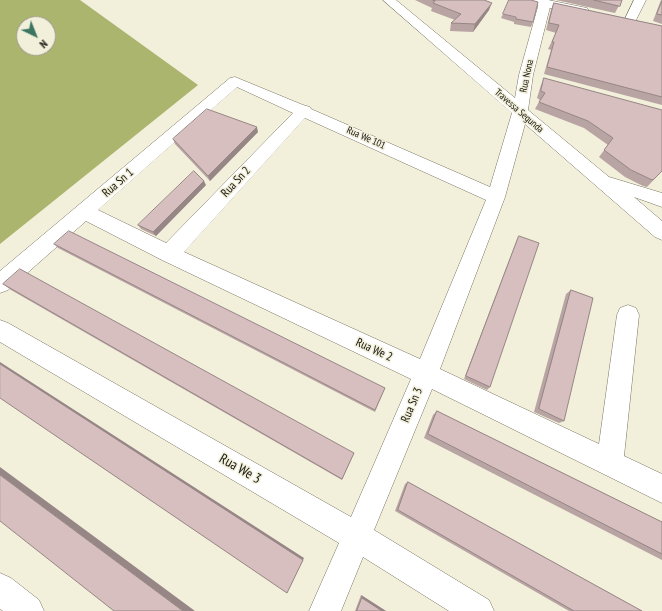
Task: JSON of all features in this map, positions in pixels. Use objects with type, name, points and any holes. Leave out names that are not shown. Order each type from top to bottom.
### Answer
[{"type":"street","name":"Travessa Segunda","points":[[389,0],[600,180],[662,200]]},
{"type":"street","points":[[531,0],[591,13]]},
{"type":"street","points":[[630,21],[640,0]]},
{"type":"street","name":"Rua Nona","points":[[496,197],[520,112],[526,75],[545,3]]},
{"type":"street","points":[[614,18],[643,24]]},
{"type":"street","points":[[526,75],[541,79]]},
{"type":"street","name":"Rua We 101","points":[[235,81],[304,110],[496,197]]},
{"type":"street","name":"Rua Sn 1","points":[[0,284],[86,212],[235,81]]},
{"type":"street","name":"Rua Sn 2","points":[[169,254],[304,110]]},
{"type":"street","points":[[600,180],[662,232]]},
{"type":"street","name":"Rua Sn 3","points":[[325,611],[426,374],[496,197]]},
{"type":"street","name":"Rua We 2","points":[[86,212],[169,254],[426,374],[610,463],[662,490]]},
{"type":"street","points":[[610,463],[628,315]]},
{"type":"street","name":"Rua We 3","points":[[0,330],[356,536],[478,611]]},
{"type":"street","points":[[0,589],[28,611]]},
{"type":"green space","points":[[0,0],[80,0],[198,85],[0,244]]},
{"type":"building","points":[[433,0],[484,0],[492,3],[475,24],[451,23],[461,14],[433,3],[435,1]]},
{"type":"building","points":[[509,0],[531,0],[538,2],[533,22],[516,19],[516,17],[503,14]]},
{"type":"building","points":[[594,0],[622,0],[620,6]]},
{"type":"building","points":[[662,1],[662,15],[657,14]]},
{"type":"building","points":[[554,3],[662,26],[662,97],[547,67],[554,42],[552,42],[559,25],[549,23]]},
{"type":"building","points":[[544,78],[662,110],[662,171],[653,180],[631,170],[604,150],[613,138],[588,121],[539,102],[545,93],[541,91]]},
{"type":"building","points":[[207,109],[257,127],[208,176],[173,139]]},
{"type":"building","points":[[194,171],[204,181],[153,232],[138,225]]},
{"type":"building","points":[[69,231],[385,388],[375,410],[54,244]]},
{"type":"building","points":[[519,236],[539,243],[490,387],[466,376]]},
{"type":"building","points":[[20,269],[354,453],[342,479],[3,284]]},
{"type":"building","points":[[571,290],[593,298],[564,421],[539,409]]},
{"type":"building","points":[[0,364],[303,560],[287,593],[0,398]]},
{"type":"building","points":[[437,411],[662,522],[662,554],[428,434]]},
{"type":"building","points":[[0,475],[183,611],[114,611],[0,521]]},
{"type":"building","points":[[408,482],[642,611],[574,611],[398,510]]},
{"type":"building","points":[[362,598],[382,611],[357,611]]}]
